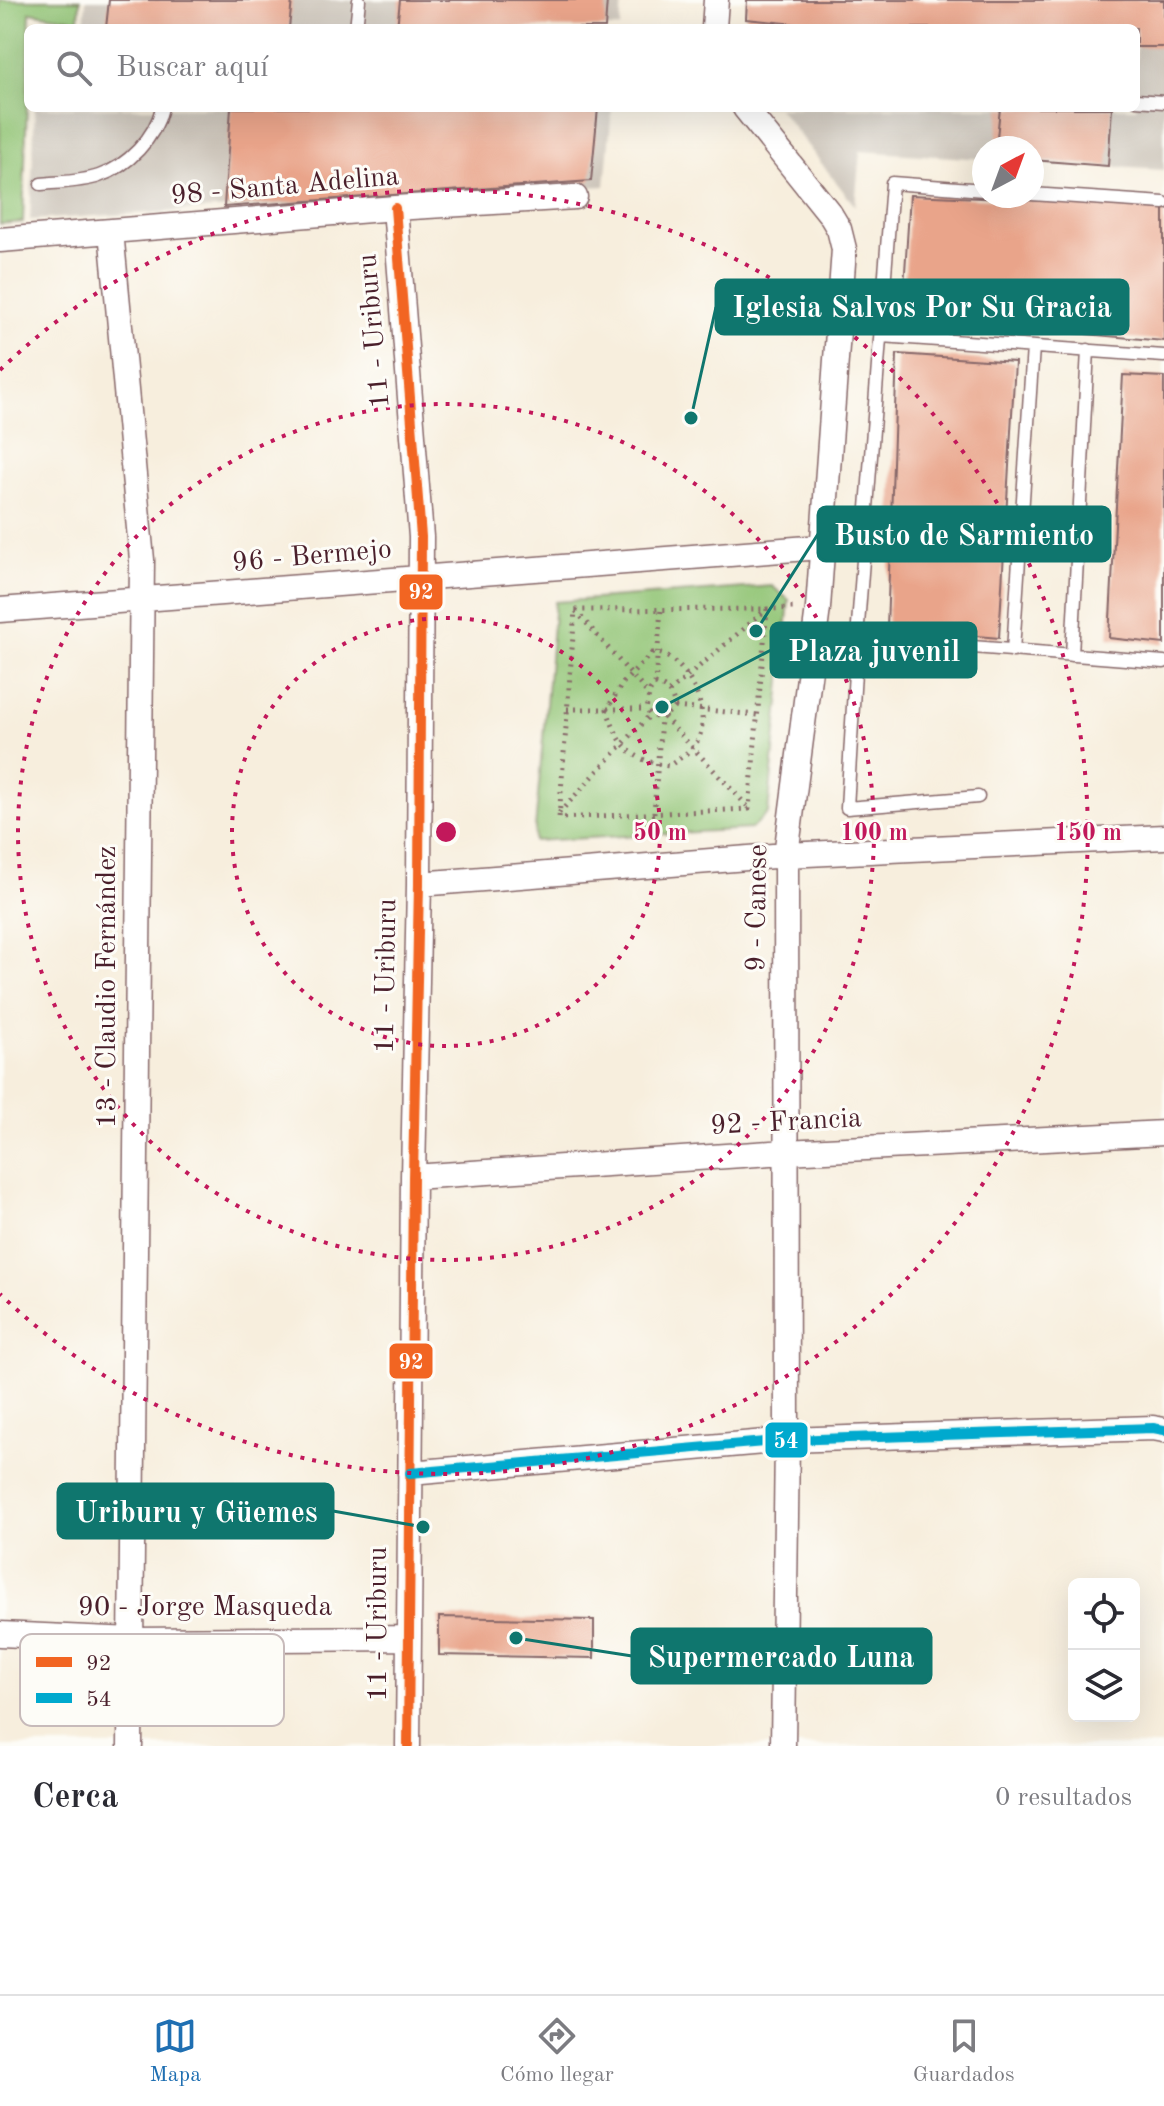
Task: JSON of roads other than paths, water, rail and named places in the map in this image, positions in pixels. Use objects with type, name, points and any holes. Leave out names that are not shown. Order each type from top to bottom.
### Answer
[{"type":"street","points":[[714,24],[716,0]]},
{"type":"street","name":"9 - Canese","points":[[748,112],[830,214],[839,229],[844,249],[818,608],[786,855],[787,1440],[783,1746]]},
{"type":"street","name":"98 - Santa Adelina","points":[[0,240],[395,208],[575,197]]},
{"type":"street","name":"11 - Uriburu","points":[[395,208],[421,537],[408,1746]]},
{"type":"street","name":"13 - Claudio Fernández","points":[[111,231],[142,560],[133,1634]]},
{"type":"street","name":"96 - Bermejo","points":[[0,610],[821,547]]},
{"type":"street","points":[[419,884],[786,855],[1164,837]]},
{"type":"street","name":"92 - Francia","points":[[413,1177],[786,1152],[1164,1133]]},
{"type":"street","points":[[410,1473],[787,1440],[1137,1428],[1164,1430]]},
{"type":"street","name":"90 - Jorge Masqueda","points":[[0,1634],[20,1635]]},
{"type":"street","name":"90 - Jorge Masqueda","points":[[284,1639],[409,1638]]},
{"type":"street","name":"13 - Claudio Fernández","points":[[130,1746],[131,1726]]},
{"type":"lane","points":[[356,24],[359,0]]},
{"type":"lane","points":[[1140,100],[1164,102]]},
{"type":"lane","points":[[41,184],[98,177],[118,167],[146,142],[161,112]]},
{"type":"lane","points":[[972,189],[892,183],[847,808],[978,797]]},
{"type":"lane","points":[[1044,195],[1164,203]]},
{"type":"lane","points":[[881,336],[1164,356]]},
{"type":"lane","points":[[1013,651],[1033,347]]},
{"type":"lane","points":[[1072,655],[1088,350]]},
{"type":"lane","points":[[857,638],[1164,662]]},
{"type":"place","name":"Iglesia Salvos Por Su Gracia","points":[[691,418]]},
{"type":"place","name":"Busto de Sarmiento","points":[[756,631]]},
{"type":"place","name":"Plaza juvenil","points":[[662,707]]},
{"type":"place","name":"Uriburu y Güemes","points":[[423,1527]]},
{"type":"place","name":"Supermercado Luna","points":[[516,1638]]}]
